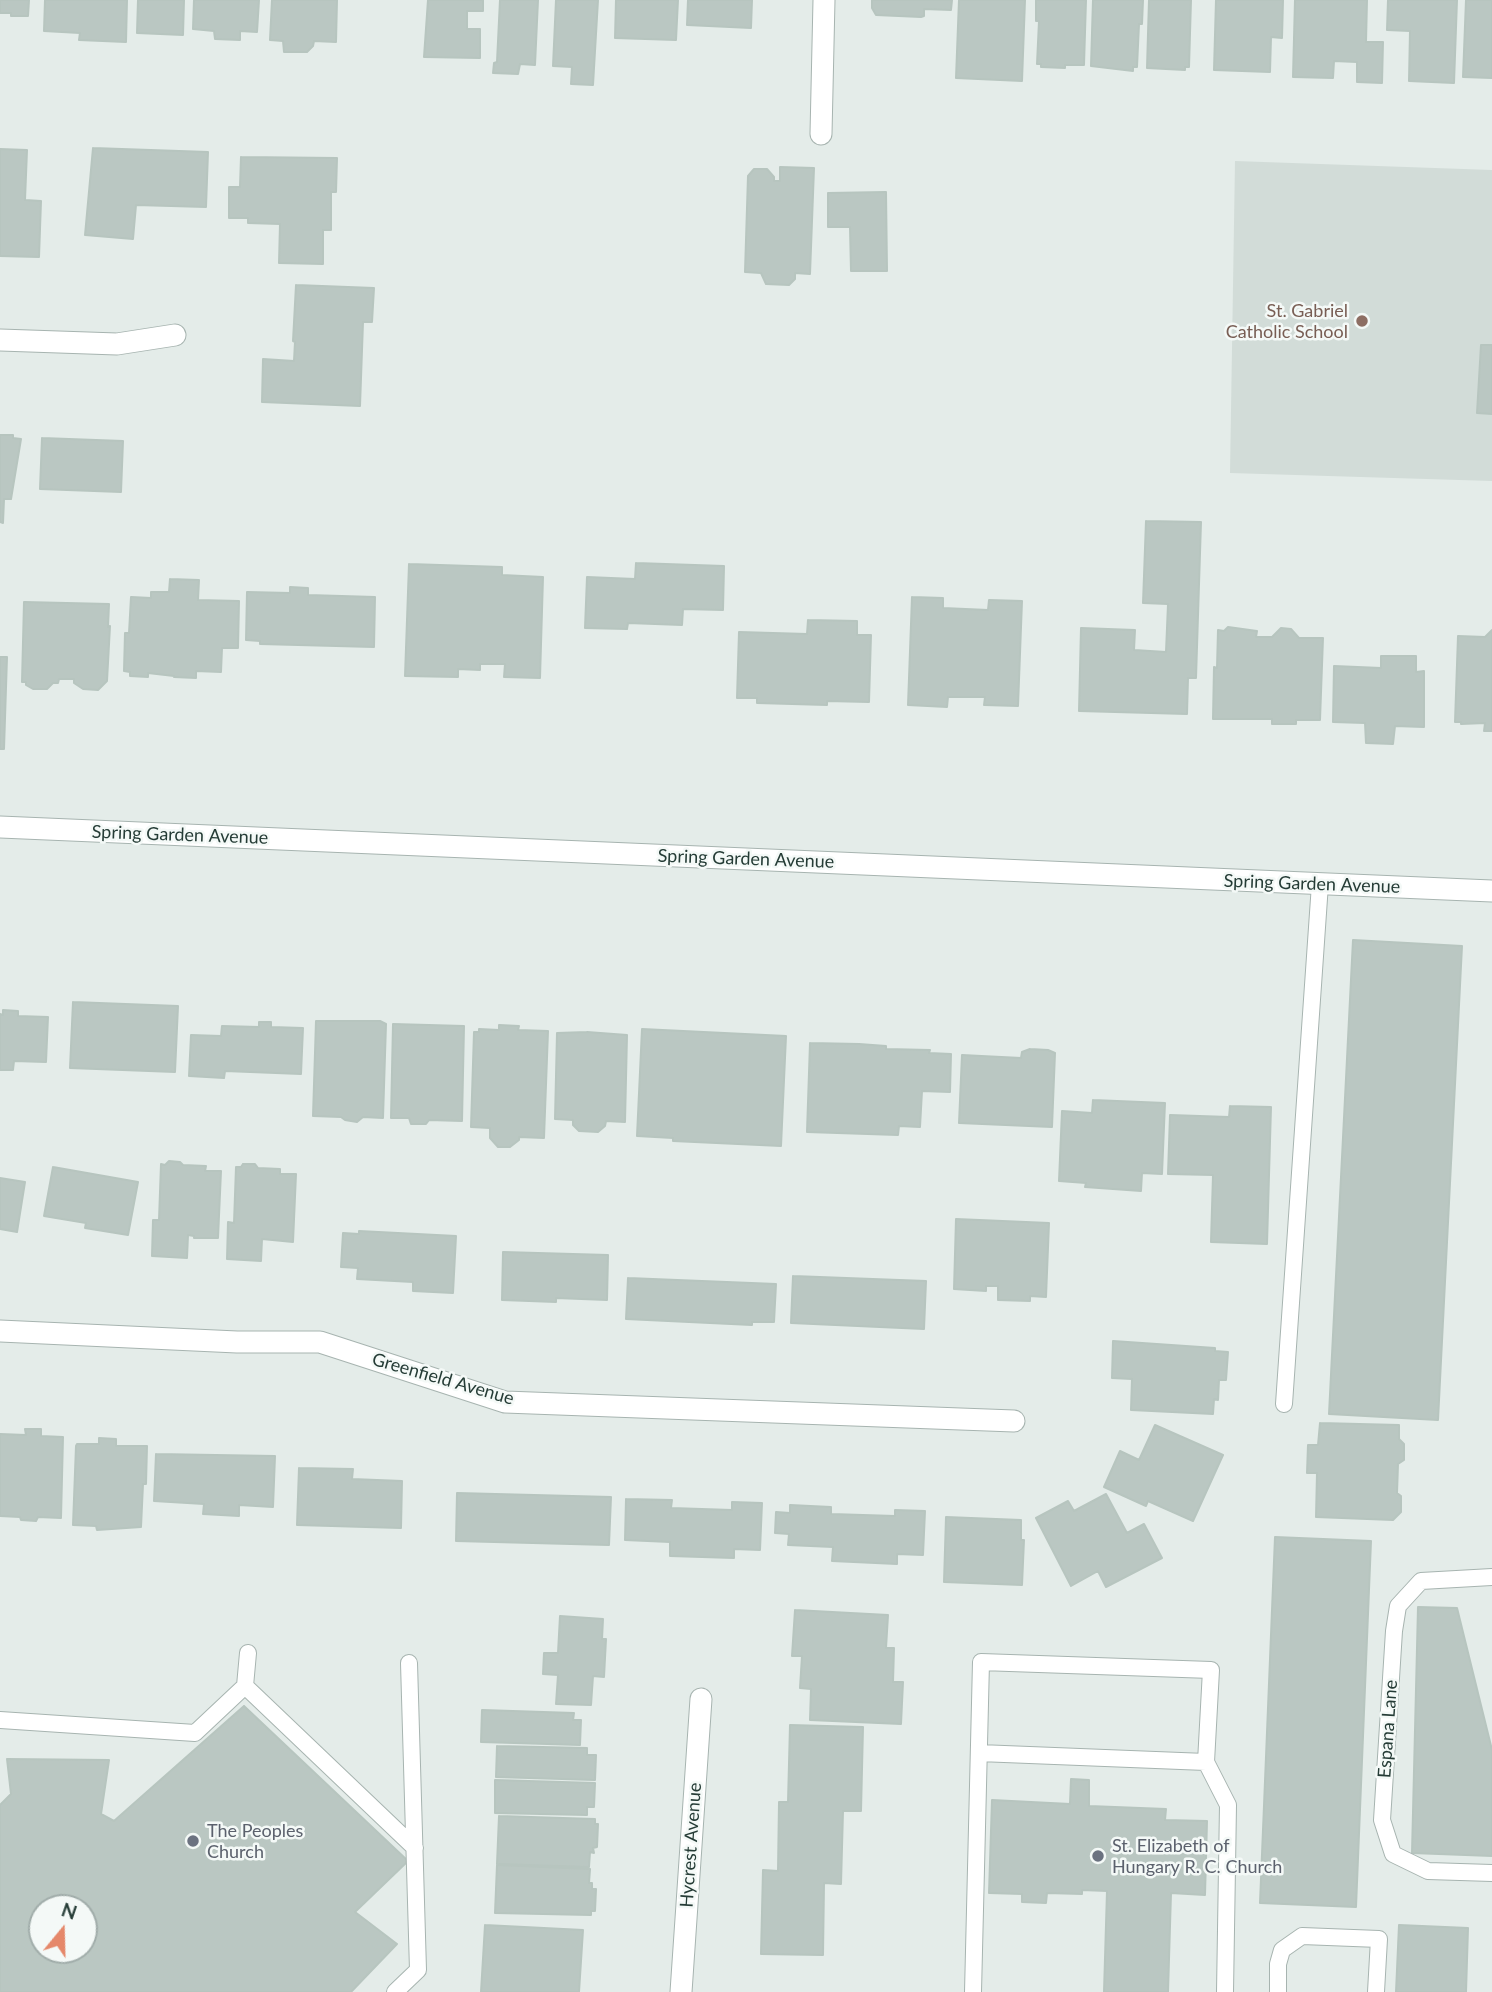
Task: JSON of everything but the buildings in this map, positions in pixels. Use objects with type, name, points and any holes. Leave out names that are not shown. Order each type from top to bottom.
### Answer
[{"type":"street","points":[[821,134],[824,0]]},
{"type":"street","points":[[0,340],[117,345],[175,335]]},
{"type":"street","name":"Spring Garden Avenue","points":[[0,827],[1492,891]]},
{"type":"street","name":"Greenfield Avenue","points":[[0,1331],[237,1342],[320,1342],[506,1402],[1014,1420]]},
{"type":"street","name":"Hycrest Avenue","points":[[681,1992],[701,1699]]},
{"type":"lane","points":[[1284,1404],[1320,884]]},
{"type":"lane","name":"Espana Lane","points":[[1492,1577],[1421,1581],[1398,1606],[1394,1631],[1382,1820],[1393,1854],[1429,1871],[1492,1873]]},
{"type":"lane","points":[[0,1720],[195,1733],[245,1686],[248,1653]]},
{"type":"lane","points":[[974,1992],[981,1662],[1211,1671],[1206,1762],[1228,1805],[1224,1992]]},
{"type":"lane","points":[[395,1992],[418,1970],[409,1663]]},
{"type":"lane","points":[[245,1686],[415,1848]]},
{"type":"lane","points":[[979,1753],[1206,1762]]},
{"type":"lane","points":[[1278,1992],[1278,1964],[1282,1950],[1302,1936],[1379,1939],[1376,1992]]},
{"type":"shaded area","name":"St. Gabriel Catholic School","points":[[1235,161],[1492,170],[1492,481],[1230,473]]},
{"type":"place","name":"St. Gabriel Catholic School","points":[[1362,321]]},
{"type":"place","name":"The Peoples Church","points":[[193,1841]]},
{"type":"place","name":"St. Elizabeth of Hungary R. C. Church","points":[[1098,1856]]}]
